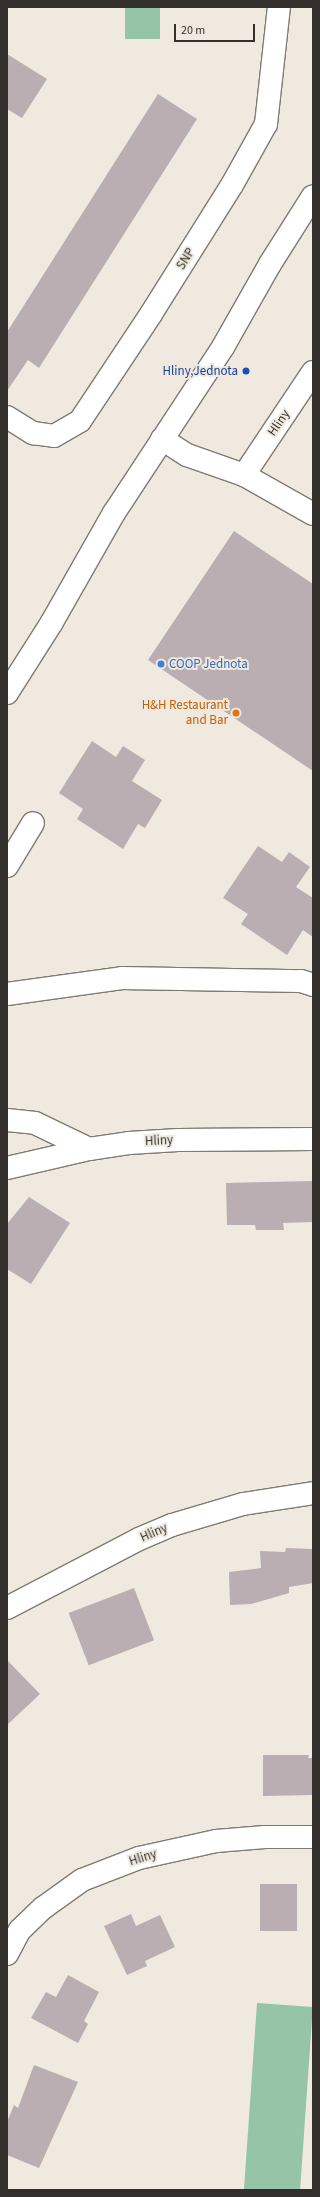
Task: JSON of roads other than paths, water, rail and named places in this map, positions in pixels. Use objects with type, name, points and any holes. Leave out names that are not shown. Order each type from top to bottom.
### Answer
[{"type":"street","name":"SNP","points":[[7,417],[33,433],[54,436],[80,421],[151,314],[232,185],[266,124],[279,7]]},
{"type":"street","points":[[7,693],[52,622],[114,514],[223,347],[270,264],[313,196]]},
{"type":"street","name":"Hliny","points":[[244,475],[313,372]]},
{"type":"street","points":[[162,439],[187,455],[244,475],[313,514]]},
{"type":"street","points":[[7,866],[33,823]]},
{"type":"street","points":[[7,994],[122,978],[301,981],[313,985]]},
{"type":"street","points":[[7,1120],[35,1123],[89,1149]]},
{"type":"street","name":"Hliny","points":[[7,1168],[89,1149],[129,1143],[178,1140],[313,1139]]},
{"type":"street","name":"Hliny","points":[[7,1608],[139,1539],[172,1525],[244,1504],[313,1493]]},
{"type":"street","name":"Hliny","points":[[7,1954],[20,1930],[37,1913],[82,1880],[139,1858],[209,1843],[265,1837],[313,1837]]},
{"type":"place","name":"Hliny,Jednota","points":[[246,371]]},
{"type":"place","name":"COOP Jednota","points":[[161,664]]},
{"type":"place","name":"H&H Restaurant and Bar","points":[[236,713]]}]
